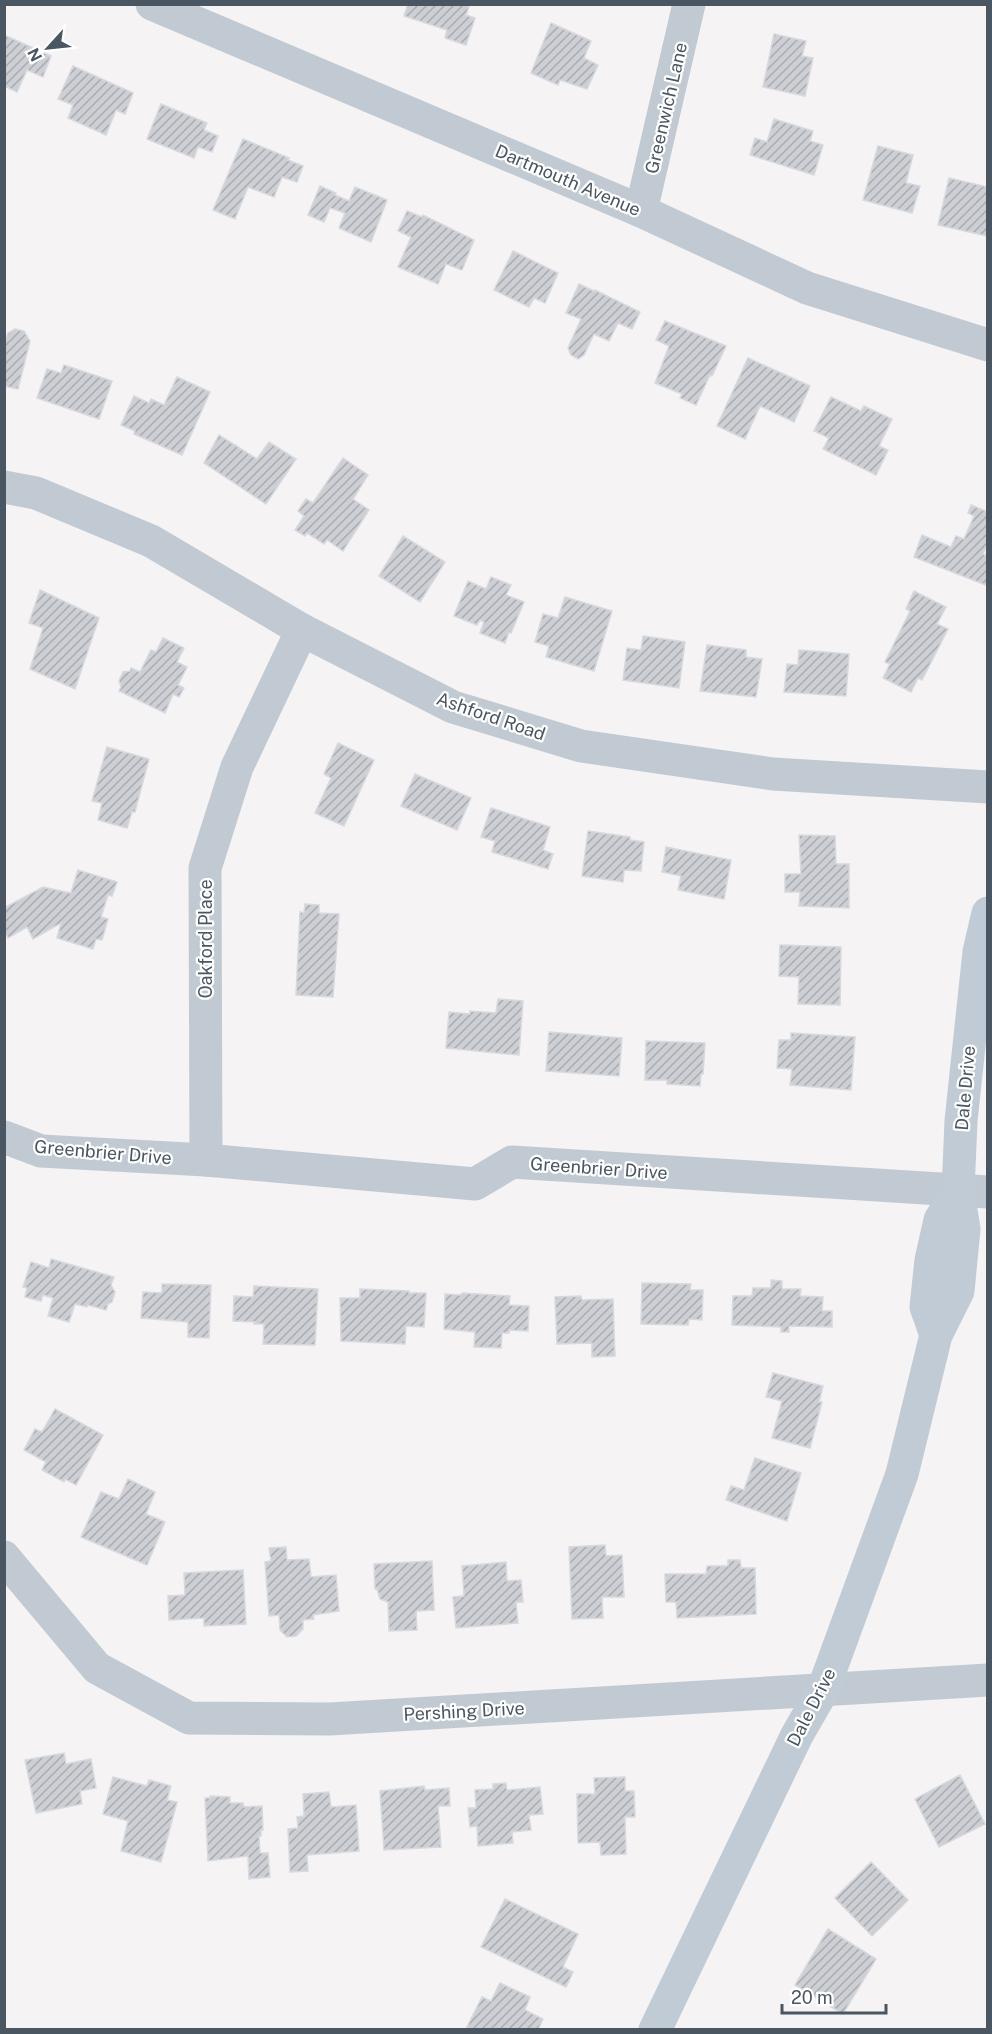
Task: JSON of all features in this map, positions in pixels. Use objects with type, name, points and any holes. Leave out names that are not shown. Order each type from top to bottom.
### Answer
[{"type":"street","name":"Dartmouth Avenue","points":[[152,4],[641,211],[807,288],[987,345]]},
{"type":"street","name":"Greenwich Lane","points":[[641,211],[689,4]]},
{"type":"street","name":"Ashford Road","points":[[4,487],[36,493],[151,541],[302,630],[453,707],[581,746],[773,774],[987,787]]},
{"type":"street","name":"Oakford Place","points":[[206,1160],[205,868],[237,767],[302,630]]},
{"type":"street","name":"Dale Drive","points":[[656,2030],[797,1735],[824,1690],[902,1474],[936,1335],[958,1291],[964,1229],[973,1192],[961,1121],[979,952],[987,913]]},
{"type":"street","name":"Greenbrier Drive","points":[[4,1137],[41,1151],[206,1160],[475,1184],[512,1162],[973,1192]]},
{"type":"street","name":"Pershing Drive","points":[[4,1557],[97,1668],[189,1718],[330,1719],[987,1680]]},
{"type":"building","points":[[408,4],[470,4],[466,15],[475,18],[466,45],[445,38],[447,30],[404,16]]},
{"type":"building","points":[[551,23],[591,41],[584,58],[598,65],[587,89],[560,80],[558,85],[531,73]]},
{"type":"building","points":[[774,34],[806,41],[802,56],[813,58],[805,96],[763,87]]},
{"type":"building","points":[[4,35],[51,56],[43,77],[27,70],[17,92],[4,86]]},
{"type":"building","points":[[73,66],[133,93],[125,114],[116,110],[106,135],[68,118],[73,105],[58,99]]},
{"type":"building","points":[[161,104],[207,123],[204,130],[218,136],[212,152],[198,147],[194,158],[147,139]]},
{"type":"building","points":[[774,119],[813,131],[810,141],[823,145],[814,175],[750,155],[755,138],[767,142]]},
{"type":"building","points":[[243,139],[303,166],[297,182],[282,177],[274,197],[248,187],[235,219],[213,210]]},
{"type":"building","points":[[878,146],[913,155],[906,183],[920,186],[912,213],[863,200]]},
{"type":"building","points":[[949,178],[988,187],[987,236],[938,225]]},
{"type":"building","points":[[320,186],[349,201],[355,187],[387,200],[371,242],[339,228],[345,213],[330,208],[324,222],[308,215]]},
{"type":"building","points":[[407,211],[422,217],[423,215],[474,240],[462,270],[446,264],[438,284],[398,267],[411,237],[398,231]]},
{"type":"building","points":[[513,251],[558,273],[545,303],[534,298],[529,307],[494,290]]},
{"type":"building","points":[[579,284],[640,312],[632,329],[618,323],[609,341],[594,334],[584,355],[578,359],[571,355],[568,348],[581,319],[566,313]]},
{"type":"building","points":[[665,321],[726,346],[696,405],[680,398],[682,394],[655,383],[669,346],[656,340]]},
{"type":"building","points":[[15,329],[24,331],[30,341],[18,389],[4,386],[4,345],[8,333]]},
{"type":"building","points":[[748,358],[810,386],[794,422],[760,406],[745,439],[717,426]]},
{"type":"building","points":[[64,365],[112,381],[99,419],[37,398],[47,369],[61,373]]},
{"type":"building","points":[[177,377],[210,392],[182,455],[134,434],[135,431],[121,425],[134,396],[149,403],[151,399],[164,405]]},
{"type":"building","points":[[831,397],[861,411],[864,406],[892,419],[879,446],[888,450],[876,475],[823,449],[829,438],[814,431]]},
{"type":"building","points":[[219,435],[257,459],[269,442],[296,459],[266,504],[204,463]]},
{"type":"building","points":[[343,458],[368,475],[353,499],[369,510],[343,551],[327,540],[324,544],[307,533],[305,536],[295,530],[304,516],[298,511],[306,499],[313,503]]},
{"type":"building","points":[[971,505],[988,512],[988,542],[983,554],[988,556],[988,586],[914,557],[922,535],[951,547],[956,536],[964,539],[974,516],[968,513]]},
{"type":"building","points":[[403,536],[445,562],[420,602],[379,576]]},
{"type":"building","points":[[491,577],[511,585],[506,595],[524,602],[505,643],[480,633],[484,622],[480,620],[477,625],[454,616],[468,581],[486,589]]},
{"type":"building","points":[[40,590],[99,618],[75,689],[30,669],[43,628],[29,623]]},
{"type":"building","points":[[914,591],[946,607],[937,624],[948,629],[922,680],[918,678],[911,692],[883,678],[890,664],[885,662],[910,611],[906,609]]},
{"type":"building","points":[[565,597],[612,611],[594,671],[546,657],[549,646],[535,642],[543,614],[558,618]]},
{"type":"building","points":[[643,636],[685,642],[679,688],[623,680],[627,648],[641,650]]},
{"type":"building","points":[[163,638],[184,648],[177,662],[187,667],[178,685],[184,688],[179,697],[173,694],[165,713],[119,691],[121,687],[119,681],[123,672],[130,671],[131,668],[140,672],[151,650],[156,652]]},
{"type":"building","points":[[707,645],[746,650],[746,657],[762,659],[756,697],[700,691]]},
{"type":"building","points":[[799,650],[849,654],[846,696],[784,692],[787,664],[798,665]]},
{"type":"building","points":[[338,743],[374,760],[344,826],[315,813],[331,778],[324,774]]},
{"type":"building","points":[[107,747],[149,759],[135,812],[132,812],[127,828],[98,820],[102,803],[92,801]]},
{"type":"building","points":[[415,774],[471,798],[457,830],[401,806]]},
{"type":"building","points":[[491,808],[550,827],[543,850],[553,854],[548,869],[492,852],[495,841],[481,837]]},
{"type":"building","points":[[588,831],[630,837],[630,840],[644,842],[641,871],[624,870],[623,882],[582,876]]},
{"type":"building","points":[[799,835],[835,836],[836,864],[849,864],[849,908],[799,906],[800,892],[785,892],[785,874],[801,874]]},
{"type":"building","points":[[666,847],[731,860],[724,899],[678,890],[681,876],[662,872]]},
{"type":"building","points":[[78,870],[117,882],[112,896],[108,895],[101,917],[108,919],[102,940],[96,939],[93,949],[57,938],[61,923],[33,939],[27,927],[8,938],[4,930],[4,908],[43,887],[71,893]]},
{"type":"building","points":[[305,904],[319,905],[319,913],[339,914],[333,997],[296,995],[300,912],[304,913]]},
{"type":"building","points":[[780,945],[841,947],[840,1005],[798,1004],[799,977],[779,976]]},
{"type":"building","points":[[498,999],[523,1001],[519,1055],[446,1048],[449,1012],[496,1013]]},
{"type":"building","points":[[549,1032],[622,1038],[619,1076],[546,1071]]},
{"type":"building","points":[[791,1033],[855,1037],[851,1090],[790,1085],[792,1069],[777,1068],[779,1040],[791,1040]]},
{"type":"building","points":[[646,1041],[705,1043],[700,1086],[667,1084],[667,1080],[645,1080]]},
{"type":"building","points":[[51,1259],[114,1277],[111,1285],[115,1292],[106,1310],[75,1304],[69,1322],[48,1316],[53,1298],[43,1295],[41,1301],[25,1297],[27,1288],[23,1287],[31,1262],[49,1268]]},
{"type":"building","points":[[771,1280],[782,1281],[782,1289],[801,1289],[800,1296],[823,1297],[822,1311],[832,1311],[832,1327],[789,1326],[789,1332],[781,1332],[781,1327],[732,1325],[733,1296],[752,1296],[753,1288],[771,1288]]},
{"type":"building","points":[[642,1283],[691,1284],[690,1290],[703,1290],[702,1320],[689,1319],[688,1325],[641,1324]]},
{"type":"building","points":[[162,1284],[211,1285],[209,1338],[188,1337],[188,1322],[141,1318],[143,1292],[162,1293]]},
{"type":"building","points":[[254,1286],[318,1289],[315,1345],[263,1344],[264,1324],[233,1321],[234,1296],[253,1297]]},
{"type":"building","points":[[360,1289],[426,1293],[424,1327],[406,1326],[405,1344],[341,1341],[340,1298],[360,1298]]},
{"type":"building","points":[[462,1293],[510,1296],[509,1305],[529,1306],[528,1331],[509,1330],[509,1333],[502,1333],[501,1348],[474,1347],[475,1332],[444,1329],[445,1294],[461,1295]]},
{"type":"building","points":[[581,1296],[582,1300],[613,1299],[615,1356],[592,1357],[592,1343],[557,1344],[555,1297]]},
{"type":"building","points":[[773,1373],[823,1386],[819,1402],[822,1402],[810,1448],[772,1438],[782,1401],[766,1397]]},
{"type":"building","points":[[55,1409],[103,1435],[76,1485],[65,1479],[64,1482],[42,1470],[46,1462],[24,1450],[35,1429],[42,1432]]},
{"type":"building","points":[[755,1458],[801,1473],[787,1521],[726,1500],[731,1486],[744,1490]]},
{"type":"building","points":[[128,1479],[155,1492],[146,1514],[165,1522],[147,1565],[81,1537],[101,1492],[119,1499]]},
{"type":"building","points":[[605,1545],[606,1556],[622,1555],[624,1597],[602,1597],[603,1618],[572,1619],[569,1547]]},
{"type":"building","points":[[286,1547],[287,1560],[309,1559],[311,1577],[336,1575],[339,1611],[313,1615],[314,1619],[303,1620],[303,1629],[296,1636],[287,1637],[280,1630],[279,1615],[269,1616],[265,1562],[271,1561],[269,1548]]},
{"type":"building","points":[[728,1560],[740,1560],[741,1568],[755,1568],[756,1614],[677,1618],[676,1602],[666,1602],[665,1574],[706,1574],[707,1566],[728,1566]]},
{"type":"building","points":[[432,1561],[434,1610],[416,1611],[417,1630],[389,1631],[388,1602],[380,1599],[375,1589],[374,1564]]},
{"type":"building","points":[[506,1562],[507,1581],[521,1580],[523,1602],[516,1602],[518,1623],[456,1628],[453,1597],[464,1596],[462,1566]]},
{"type":"building","points":[[243,1570],[246,1624],[204,1626],[204,1618],[169,1620],[168,1596],[185,1595],[184,1573]]},
{"type":"building","points":[[64,1753],[66,1764],[91,1759],[96,1788],[80,1791],[82,1804],[36,1813],[25,1760]]},
{"type":"building","points":[[960,1775],[985,1824],[939,1847],[915,1799]]},
{"type":"building","points":[[113,1777],[147,1786],[149,1780],[171,1786],[167,1800],[177,1802],[161,1862],[121,1851],[128,1821],[103,1814]]},
{"type":"building","points":[[625,1777],[625,1791],[634,1791],[635,1817],[625,1817],[626,1854],[601,1855],[600,1842],[578,1843],[577,1794],[595,1794],[594,1778]]},
{"type":"building","points":[[506,1783],[507,1790],[540,1787],[543,1814],[529,1815],[531,1830],[512,1832],[513,1843],[478,1846],[477,1826],[470,1827],[468,1808],[476,1808],[475,1790],[493,1789],[493,1784]]},
{"type":"building","points":[[424,1786],[425,1790],[449,1788],[450,1806],[438,1806],[441,1847],[384,1850],[380,1791]]},
{"type":"building","points":[[329,1792],[331,1807],[356,1805],[359,1851],[307,1855],[308,1871],[290,1872],[288,1829],[298,1828],[297,1817],[304,1816],[303,1794]]},
{"type":"building","points":[[210,1796],[230,1797],[230,1803],[243,1803],[244,1807],[262,1806],[263,1830],[259,1836],[260,1853],[268,1853],[270,1877],[249,1879],[248,1856],[208,1861],[205,1798],[211,1798]]},
{"type":"building","points":[[871,1862],[908,1900],[872,1936],[835,1898]]},
{"type":"building","points":[[505,1899],[578,1934],[563,1967],[573,1972],[566,1987],[481,1947]]},
{"type":"building","points":[[828,1929],[876,1959],[843,2014],[795,1985]]},
{"type":"building","points":[[500,1983],[530,1997],[525,2010],[543,2019],[538,2030],[466,2029],[482,1997],[491,2001]]}]
